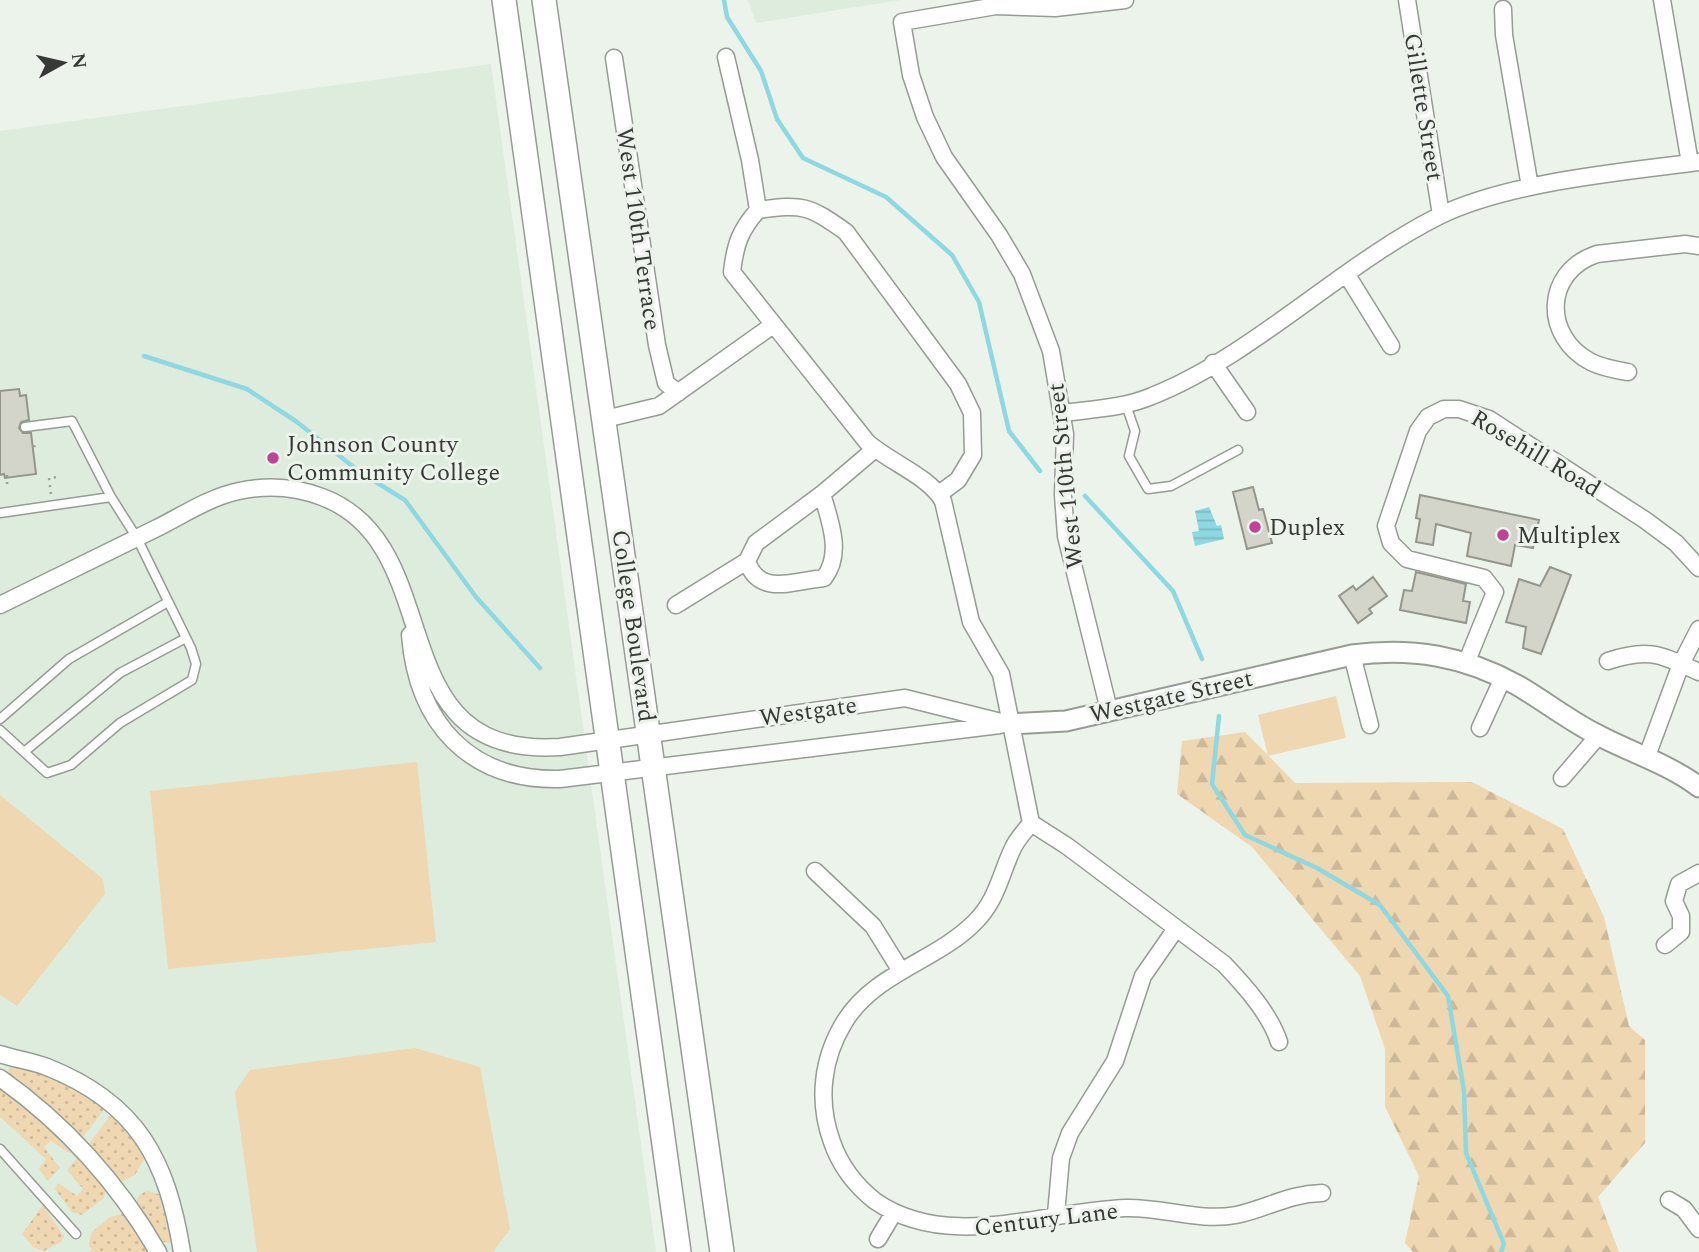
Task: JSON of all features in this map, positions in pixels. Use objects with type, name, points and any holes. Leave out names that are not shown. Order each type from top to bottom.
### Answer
[{"type":"main road","name":"College Boulevard","points":[[504,0],[679,1252]]},
{"type":"main road","name":"College Boulevard","points":[[544,0],[722,1252]]},
{"type":"street","name":"West 110th Street","points":[[1109,710],[1066,536],[1063,413],[1051,351],[1038,310],[999,235],[944,157],[925,117],[908,62],[902,22],[996,6],[1055,8],[1125,0]]},
{"type":"street","name":"Gillette Street","points":[[1406,0],[1441,215]]},
{"type":"street","points":[[1063,413],[1126,405],[1161,392],[1213,363],[1395,241],[1441,215],[1530,187],[1695,163],[1662,0]]},
{"type":"street","points":[[1503,9],[1530,187]]},
{"type":"street","points":[[726,57],[750,160],[758,210]]},
{"type":"street","name":"West 110th Terrace","points":[[614,58],[657,345],[666,383],[678,393]]},
{"type":"street","points":[[939,494],[958,480],[973,455],[972,413],[958,384],[846,232],[822,215],[797,205],[758,210],[743,227],[735,245],[732,272],[837,407],[875,449],[932,486],[939,494],[949,520],[971,622],[1000,674],[1031,822],[1224,964],[1242,982],[1275,1030],[1279,1042]]},
{"type":"street","points":[[1629,372],[1590,362],[1574,349],[1561,331],[1555,298],[1559,282],[1569,269],[1583,259],[1597,254],[1685,244],[1699,246]]},
{"type":"street","points":[[1347,275],[1391,346]]},
{"type":"street","points":[[605,419],[659,406],[773,325]]},
{"type":"street","points":[[1213,363],[1247,412]]},
{"type":"street","name":"Rosehill Road","points":[[1467,661],[1495,592],[1484,578],[1407,559],[1391,543],[1386,526],[1418,431],[1428,416],[1444,409],[1459,409],[1489,419],[1645,520],[1676,543],[1699,568]]},
{"type":"street","points":[[676,605],[747,561],[755,543],[822,494],[875,449]]},
{"type":"street","points":[[0,605],[238,491],[261,488],[307,492],[332,501],[358,517],[376,536],[391,558],[409,614]]},
{"type":"street","points":[[747,561],[752,576],[762,583],[824,578],[832,568],[835,558],[830,519],[822,494]]},
{"type":"street","name":"Westgate","points":[[409,614],[439,692],[460,718],[481,733],[501,742],[539,749],[905,698],[1009,724]]},
{"type":"street","name":"Westgate Street","points":[[409,614],[412,663],[423,697],[439,727],[456,744],[494,769],[516,776],[560,779],[1009,724],[1066,721],[1352,655],[1385,651],[1419,652],[1467,661],[1503,678],[1598,736],[1647,757],[1699,787]]},
{"type":"street","points":[[1647,757],[1681,664],[1699,629]]},
{"type":"street","points":[[1608,662],[1634,653],[1648,652],[1699,672]]},
{"type":"street","points":[[1352,655],[1370,725]]},
{"type":"street","points":[[1480,728],[1503,678]]},
{"type":"street","points":[[1562,778],[1598,736]]},
{"type":"street","name":"Century Lane","points":[[1031,822],[1013,848],[1000,885],[977,920],[946,946],[872,991],[845,1021],[830,1053],[823,1093],[828,1131],[841,1162],[866,1194],[893,1214],[912,1223],[951,1230],[1056,1214],[1127,1208],[1223,1217],[1263,1207],[1297,1193],[1322,1193]]},
{"type":"street","points":[[815,871],[873,926],[901,971]]},
{"type":"street","points":[[1665,945],[1681,932],[1681,916],[1674,901],[1679,884],[1699,873]]},
{"type":"street","points":[[1056,1214],[1061,1158],[1070,1133],[1115,1061],[1143,976],[1175,930]]},
{"type":"street","points":[[0,1054],[45,1066],[81,1083],[102,1096],[124,1115],[146,1142],[166,1179],[182,1252]]},
{"type":"street","points":[[0,1078],[49,1117],[87,1156],[130,1206],[158,1252]]},
{"type":"street","points":[[1670,1200],[1684,1209],[1699,1229]]},
{"type":"street","points":[[878,1238],[893,1214]]},
{"type":"lane","points":[[1126,405],[1135,431],[1129,456],[1148,489],[1171,486],[1238,450]]},
{"type":"lane","points":[[0,730],[47,773],[71,765],[120,723],[192,680],[196,664],[137,538],[111,497],[72,421],[25,427]]},
{"type":"lane","points":[[0,513],[111,497]]},
{"type":"lane","points":[[0,719],[69,659],[168,602]]},
{"type":"lane","points":[[24,752],[120,673],[186,638]]},
{"type":"lane","points":[[0,1149],[76,1234]]},
{"type":"path","points":[[34,447],[37,441]]},
{"type":"path","points":[[7,474],[7,484]]},
{"type":"path","points":[[51,494],[49,478],[58,477]]},
{"type":"shaded area","points":[[748,0],[901,0],[756,23]]},
{"type":"shaded area","name":"Johnson County Community College","points":[[491,64],[656,1252],[0,1252],[0,131]]},
{"type":"green space","points":[[1336,696],[1346,738],[1268,756],[1258,715]]},
{"type":"green space","points":[[1245,732],[1295,783],[1472,782],[1563,829],[1604,917],[1629,1026],[1645,1040],[1645,1143],[1598,1197],[1619,1252],[1413,1252],[1405,1243],[1419,1176],[1385,1107],[1385,1049],[1360,976],[1252,847],[1177,794],[1182,741]]},
{"type":"green space","points":[[417,762],[436,942],[168,969],[150,791]]},
{"type":"green space","points":[[0,795],[103,879],[105,894],[17,1006],[0,995]]},
{"type":"green space","points":[[415,1048],[480,1067],[510,1229],[493,1252],[257,1252],[235,1092],[250,1070]]},
{"type":"green space","points":[[10,1064],[50,1073],[107,1106],[82,1138],[36,1094],[8,1073]]},
{"type":"green space","points":[[0,1085],[73,1148],[71,1154],[51,1141],[44,1147],[60,1168],[48,1181],[39,1169],[46,1159],[0,1117]]},
{"type":"green space","points":[[113,1112],[128,1128],[145,1157],[135,1175],[123,1181],[118,1179],[88,1145]]},
{"type":"green space","points":[[80,1155],[106,1189],[104,1198],[82,1215],[72,1212],[55,1189],[58,1183],[77,1196],[83,1189],[67,1170]]},
{"type":"green space","points":[[147,1191],[162,1195],[172,1239],[169,1243],[160,1241],[137,1203],[139,1195]]},
{"type":"green space","points":[[43,1205],[64,1236],[61,1242],[44,1251],[33,1247],[22,1234]]},
{"type":"green space","points":[[126,1215],[151,1252],[89,1252],[92,1249],[89,1246],[91,1233],[110,1217]]},
{"type":"water","points":[[1209,507],[1217,526],[1221,525],[1224,539],[1195,546],[1192,532],[1199,531],[1195,511]]},
{"type":"building","points":[[19,389],[20,396],[26,395],[29,420],[21,422],[19,428],[23,433],[31,433],[36,474],[5,478],[4,474],[0,475],[0,391]]},
{"type":"building","name":"Duplex","points":[[1253,487],[1259,510],[1263,509],[1272,543],[1247,549],[1233,492]]},
{"type":"building","name":"Multiplex","points":[[1420,495],[1539,520],[1533,548],[1515,545],[1511,566],[1467,556],[1471,533],[1436,524],[1433,545],[1416,542]]},
{"type":"building","points":[[1550,567],[1571,575],[1541,654],[1523,648],[1526,627],[1506,622],[1519,579],[1540,586]]},
{"type":"building","points":[[1416,572],[1466,584],[1463,601],[1470,602],[1466,623],[1400,610],[1404,590],[1412,591]]},
{"type":"building","name":"Duplex","points":[[1373,577],[1387,596],[1369,609],[1372,613],[1358,623],[1339,596],[1353,586],[1356,590]]},
{"type":"waterway","points":[[724,0],[727,17],[761,71],[777,119],[803,158],[886,197],[952,255],[979,302],[1009,431],[1040,471]]},
{"type":"waterway","points":[[144,356],[247,389],[297,422],[361,473],[405,500],[476,597],[540,668]]},
{"type":"waterway","points":[[1085,496],[1173,591],[1202,659]]},
{"type":"waterway","points":[[1219,716],[1212,784],[1245,835],[1317,868],[1380,905],[1448,996],[1464,1091],[1466,1153],[1504,1244],[1501,1252]]},
{"type":"place","name":"Johnson County Community College","points":[[273,458]]},
{"type":"place","name":"Duplex","points":[[1255,527]]},
{"type":"place","name":"Multiplex","points":[[1503,535]]}]
